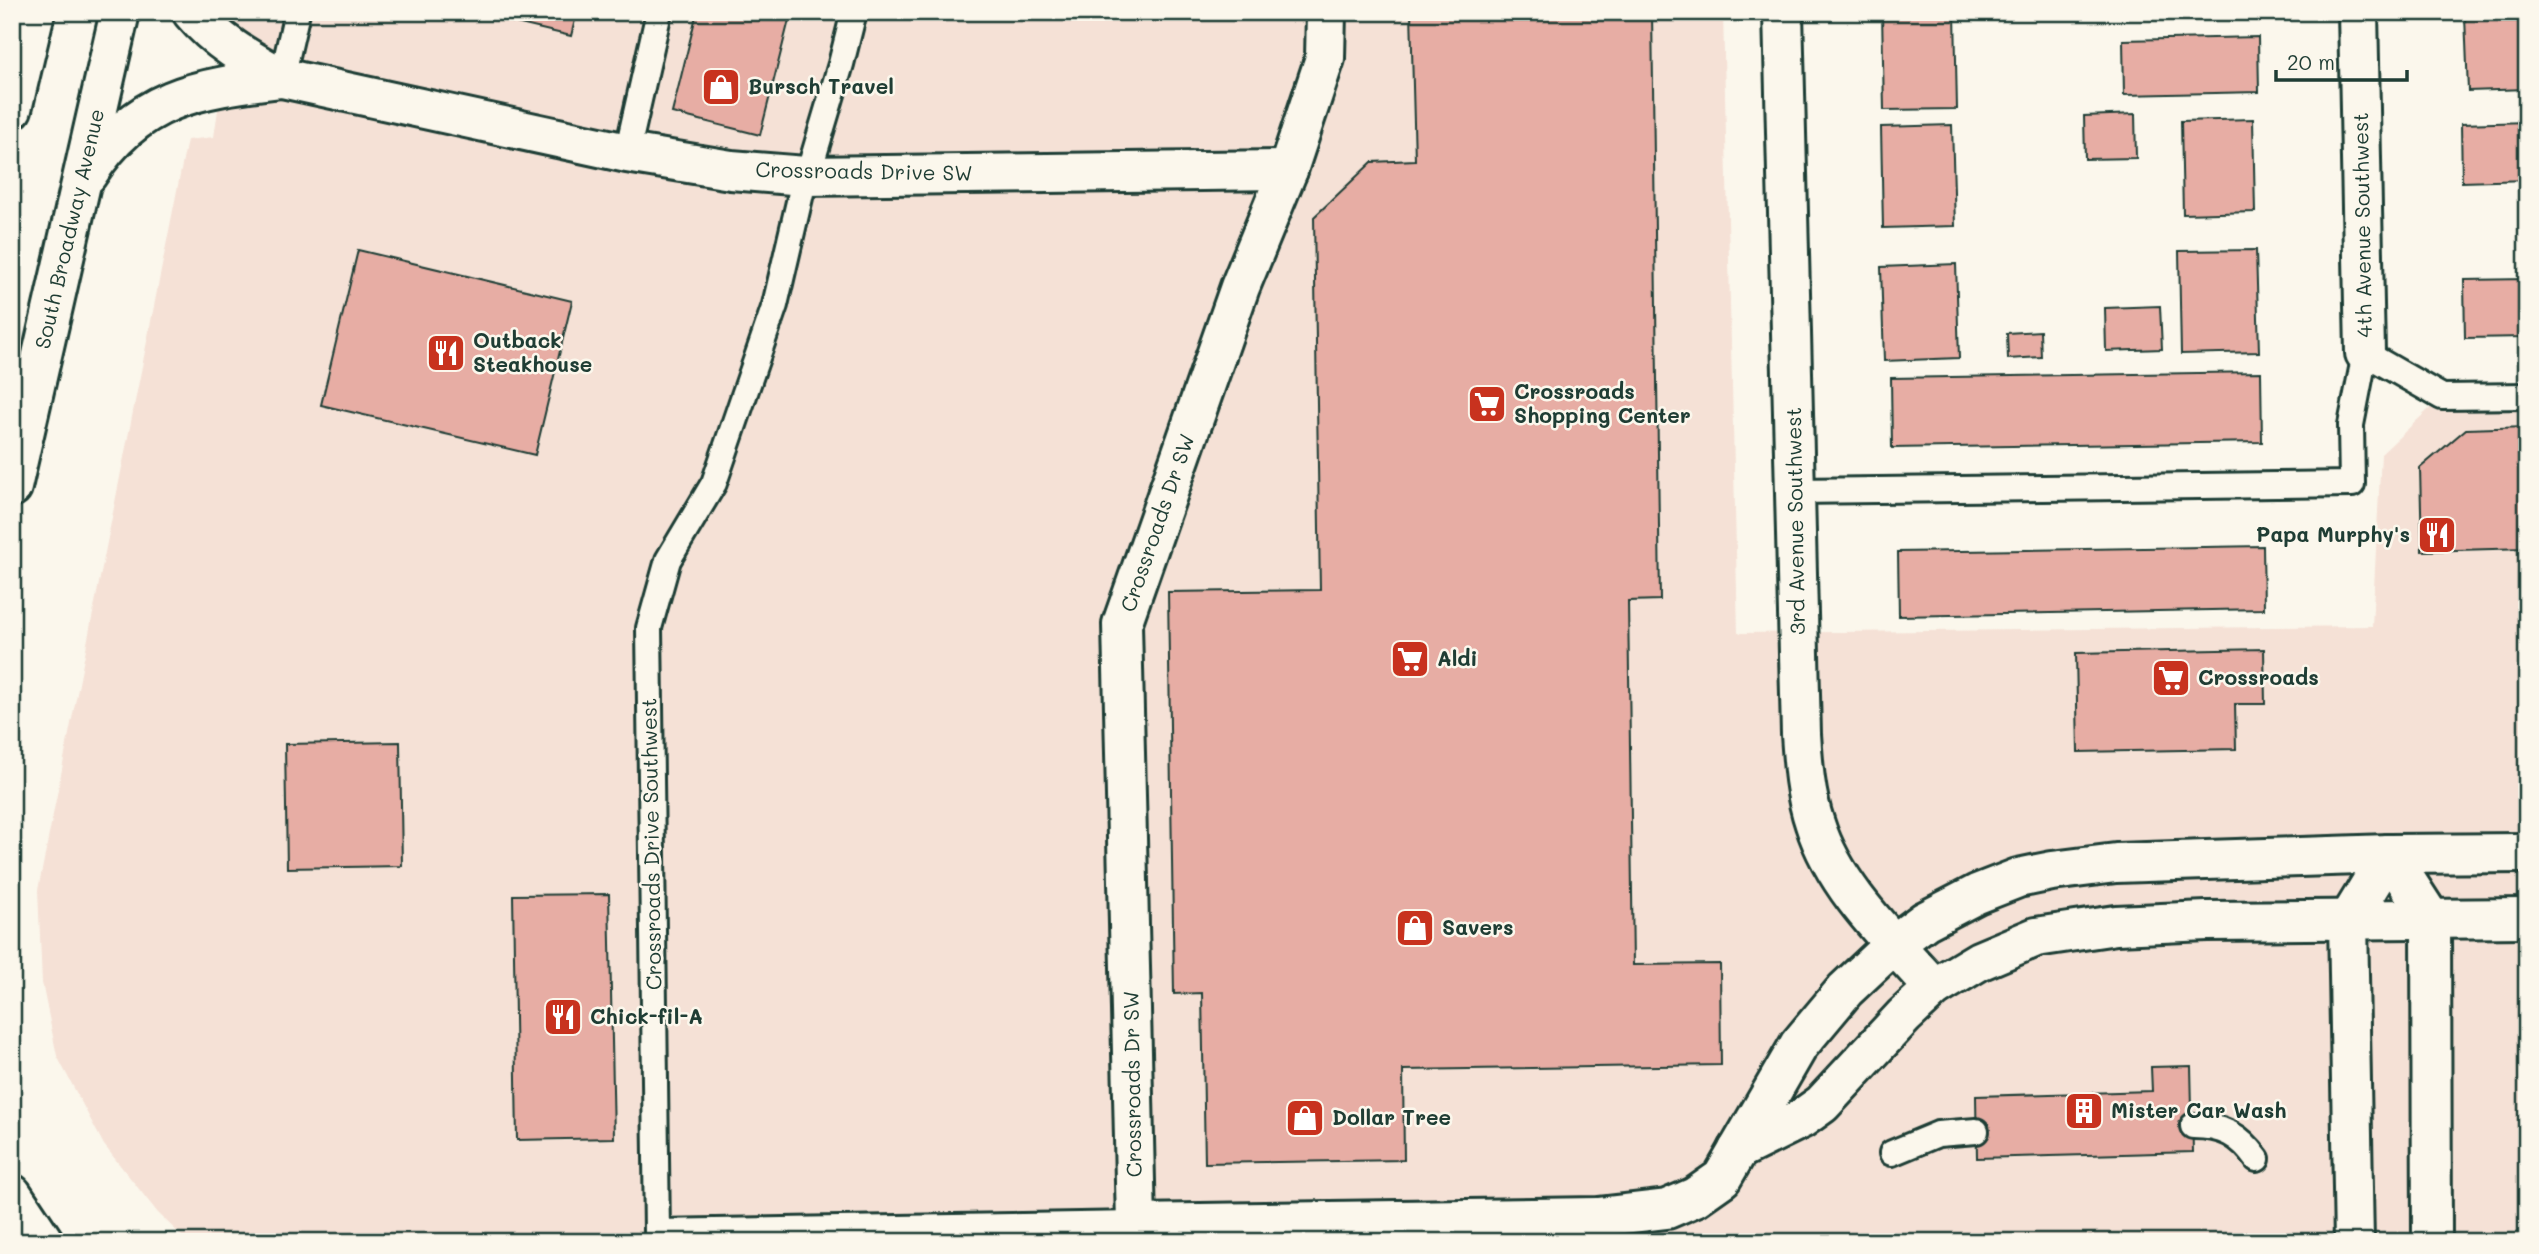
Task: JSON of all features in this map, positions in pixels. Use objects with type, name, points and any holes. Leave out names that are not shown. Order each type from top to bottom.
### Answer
[{"type":"street","name":"South Broadway Avenue","points":[[12,487],[120,12]]},
{"type":"street","points":[[192,12],[204,27],[231,49],[282,78]]},
{"type":"street","name":"Crossroads Dr SW","points":[[1136,1224],[1122,624],[1240,287],[1288,170],[1325,58],[1326,12]]},
{"type":"street","name":"3rd Avenue Southwest","points":[[1783,12],[1801,734],[1808,802],[1815,826],[1845,884],[1934,988]]},
{"type":"street","name":"4th Avenue Southwest","points":[[2358,12],[2365,353]]},
{"type":"street","points":[[12,109],[28,23]]},
{"type":"street","points":[[78,188],[100,154],[121,131],[151,109],[185,95],[223,85],[282,78]]},
{"type":"street","name":"Crossroads Drive SW","points":[[282,78],[627,153],[731,170],[805,176],[1288,170]]},
{"type":"street","points":[[2389,854],[2527,853]]},
{"type":"street","points":[[2389,854],[2431,919],[2432,1242]]},
{"type":"street","points":[[2354,1242],[2347,920],[2389,854]]},
{"type":"street","name":"Crossroads Drive Southwest","points":[[1136,1224],[1598,1217],[1667,1209],[1695,1197],[1722,1178],[1777,1080],[1812,1028],[1845,990],[1894,944],[1925,921],[1977,894],[2018,878],[2116,863],[2389,854]]},
{"type":"street","points":[[1738,1150],[1801,1119],[1822,1104],[1904,1016],[1934,988],[1979,961],[2036,937],[2116,925],[2207,921],[2527,918]]},
{"type":"street","points":[[12,1194],[44,1242]]},
{"type":"lane","points":[[282,78],[297,12]]},
{"type":"lane","points":[[627,153],[659,12]]},
{"type":"lane","points":[[805,176],[808,175],[854,12]]},
{"type":"lane","name":"Crossroads Drive Southwest","points":[[805,176],[775,306],[714,483],[668,560],[649,628],[657,1232],[1136,1224]]},
{"type":"lane","points":[[1796,491],[2352,484],[2351,425],[2365,353],[2442,397],[2527,396]]},
{"type":"lane","points":[[2193,1126],[2223,1129],[2236,1135],[2257,1159]]},
{"type":"lane","points":[[1892,1153],[1938,1134],[1976,1131]]},
{"type":"shaded area","points":[[220,12],[1723,12],[1738,633],[2372,626],[2381,454],[2442,397],[2527,396],[2527,1242],[188,1242],[158,1213],[104,1145],[57,1056],[42,983],[38,890],[187,140],[214,137],[231,22]]},
{"type":"building","points":[[469,12],[577,12],[571,36]]},
{"type":"building","points":[[697,12],[791,12],[760,135],[672,113]]},
{"type":"building","name":"Crossroads Shopping Center","points":[[1411,12],[1652,12],[1660,600],[1628,601],[1633,965],[1720,964],[1721,1065],[1403,1070],[1404,1160],[1205,1163],[1202,993],[1174,994],[1168,592],[1320,590],[1314,217],[1372,162],[1415,160]]},
{"type":"building","points":[[1882,12],[1955,12],[1957,109],[1884,110]]},
{"type":"building","points":[[2527,14],[2527,89],[2468,91],[2465,16]]},
{"type":"building","points":[[2258,37],[2259,92],[2124,95],[2123,40]]},
{"type":"building","points":[[2135,114],[2136,158],[2085,159],[2084,116]]},
{"type":"building","points":[[2253,119],[2255,212],[2183,214],[2181,121]]},
{"type":"building","points":[[2527,122],[2527,180],[2462,182],[2461,124]]},
{"type":"building","points":[[1952,125],[1955,226],[1883,228],[1881,127]]},
{"type":"building","name":"Outback Steakhouse","points":[[358,250],[572,301],[535,455],[321,405]]},
{"type":"building","points":[[2256,250],[2259,352],[2181,354],[2179,251]]},
{"type":"building","points":[[1956,264],[1959,358],[1884,361],[1881,267]]},
{"type":"building","points":[[2527,279],[2527,337],[2465,338],[2464,280]]},
{"type":"building","points":[[2160,306],[2162,349],[2106,351],[2105,308]]},
{"type":"building","points":[[2040,331],[2041,357],[2008,359],[2007,333]]},
{"type":"building","points":[[2261,372],[2262,442],[1892,448],[1891,378]]},
{"type":"building","points":[[2527,427],[2527,548],[2422,551],[2420,468],[2466,429]]},
{"type":"building","points":[[2263,546],[2264,609],[1899,616],[1898,552]]},
{"type":"building","name":"Crossroads","points":[[2264,649],[2265,704],[2235,704],[2236,749],[2078,752],[2076,653]]},
{"type":"building","points":[[400,742],[402,866],[287,868],[285,744]]},
{"type":"building","name":"Chick-fil-A","points":[[609,894],[614,1138],[517,1140],[513,895]]},
{"type":"building","name":"Mister Car Wash","points":[[2191,1066],[2193,1152],[1977,1158],[1976,1096],[2152,1091],[2151,1067]]},
{"type":"place","name":"Bursch Travel","points":[[721,87]]},
{"type":"place","name":"Outback Steakhouse","points":[[446,353]]},
{"type":"place","name":"Crossroads Shopping Center","points":[[1487,404]]},
{"type":"place","name":"Papa Murphy's","points":[[2437,535]]},
{"type":"place","name":"Aldi","points":[[1410,659]]},
{"type":"place","name":"Crossroads","points":[[2171,678]]},
{"type":"place","name":"Savers","points":[[1415,928]]},
{"type":"place","name":"Chick-fil-A","points":[[563,1017]]},
{"type":"place","name":"Mister Car Wash","points":[[2084,1111]]},
{"type":"place","name":"Dollar Tree","points":[[1305,1118]]}]
